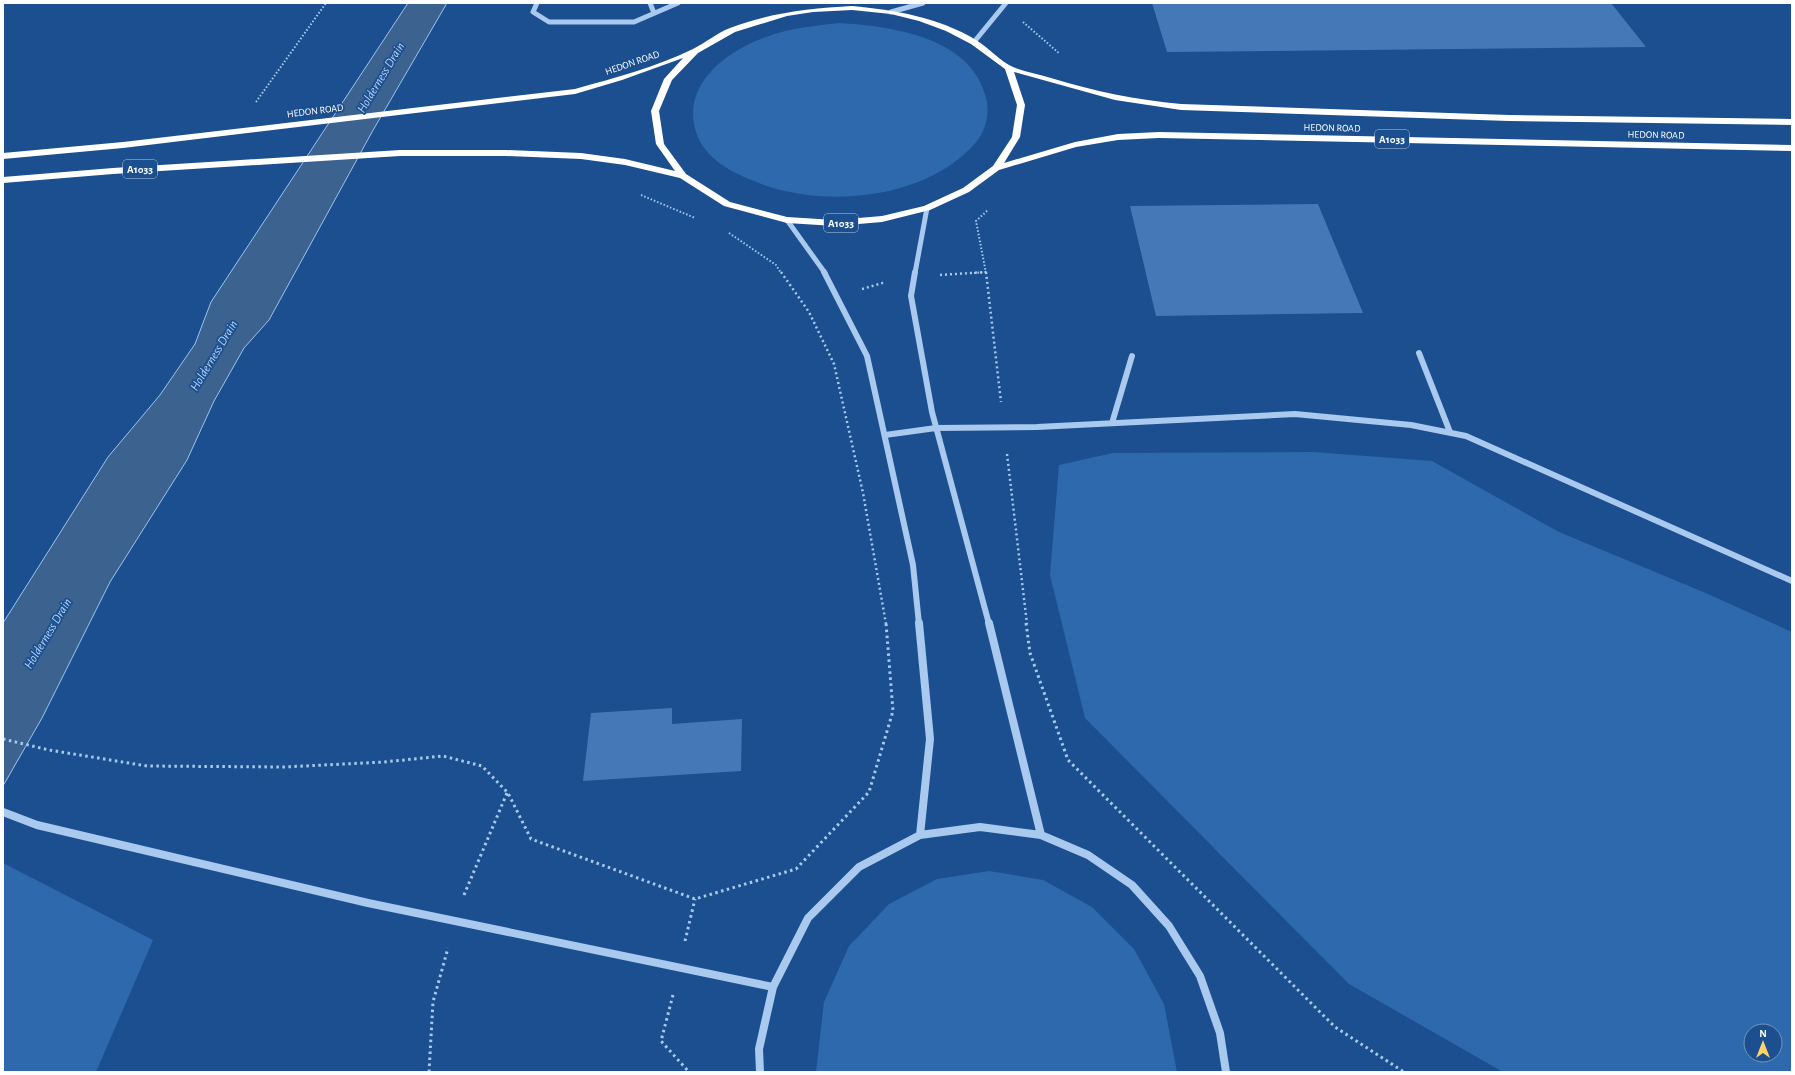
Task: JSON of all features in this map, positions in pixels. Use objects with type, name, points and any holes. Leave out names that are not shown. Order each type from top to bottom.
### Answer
[{"type":"highway","name":"A1033","points":[[3,180],[277,160],[400,153],[506,153],[581,156],[625,162],[683,176],[727,204],[787,220],[835,223],[851,222],[882,219],[927,208],[966,190],[996,168],[1016,137],[1021,105],[1009,68],[974,42],[949,28],[921,19],[890,12],[852,8],[813,10],[786,14],[732,30],[695,51],[668,79],[655,111],[660,144],[683,176]]},
{"type":"highway","name":"HEDON ROAD","points":[[3,156],[123,145],[575,91],[638,73],[695,51]]},
{"type":"highway","name":"HEDON ROAD","points":[[1009,68],[1107,97],[1149,105],[1509,118],[1792,122]]},
{"type":"highway","name":"HEDON ROAD","points":[[996,168],[1074,145],[1118,137],[1159,134],[1792,148]]},
{"type":"street","points":[[537,3],[533,12],[549,22],[634,22],[678,3]]},
{"type":"street","points":[[650,3],[654,13]]},
{"type":"street","points":[[890,12],[923,3]]},
{"type":"street","points":[[974,42],[1006,3]]},
{"type":"street","points":[[927,208],[911,296],[936,428],[996,650],[1041,835]]},
{"type":"street","points":[[787,220],[822,267],[867,356],[885,435],[913,566],[930,739],[920,835]]},
{"type":"street","points":[[1419,353],[1450,432]]},
{"type":"street","points":[[1112,423],[1132,356]]},
{"type":"street","points":[[885,435],[936,428],[1112,423],[1295,414],[1411,425],[1466,436],[1762,569],[1792,580]]},
{"type":"street","points":[[3,812],[37,825],[368,904],[772,987]]},
{"type":"street","points":[[760,1072],[759,1049],[772,987],[808,918],[859,867],[920,835],[980,827],[1041,835],[1088,855],[1132,885],[1169,926],[1200,976],[1220,1033],[1226,1072]]},
{"type":"path","points":[[253,107],[326,3]]},
{"type":"path","points":[[634,193],[699,219]]},
{"type":"path","points":[[994,205],[976,221],[986,272],[1030,653],[1068,760],[1335,1028],[1404,1072]]},
{"type":"path","points":[[3,739],[49,750],[147,766],[284,767],[384,762],[443,756],[482,766],[508,792],[531,839],[695,899],[796,869],[869,792],[893,711],[886,618],[862,493],[834,364],[809,312],[776,265],[727,232]]},
{"type":"path","points":[[689,1072],[661,1041],[680,967],[695,899]]},
{"type":"shaded area","points":[[839,23],[882,27],[905,32],[927,39],[947,48],[964,61],[978,77],[986,98],[988,109],[983,132],[977,141],[956,161],[931,176],[903,187],[873,194],[841,197],[810,195],[781,190],[736,173],[712,157],[700,141],[696,132],[693,115],[695,99],[701,85],[710,72],[736,51],[766,37],[793,29]]},
{"type":"shaded area","points":[[1313,452],[1432,461],[1559,532],[1708,594],[1792,632],[1792,1072],[1503,1072],[1349,984],[1085,718],[1050,575],[1059,465],[1113,453]]},
{"type":"shaded area","points":[[3,863],[153,940],[96,1072],[3,1072]]},
{"type":"shaded area","points":[[989,871],[1043,880],[1092,907],[1134,949],[1164,1004],[1177,1072],[816,1072],[824,1002],[849,946],[889,904],[937,879]]},
{"type":"water","name":"Holderness Drain","points":[[408,3],[447,3],[372,132],[269,320],[244,348],[214,401],[187,460],[110,582],[42,718],[3,786],[3,623],[108,457],[160,395],[195,344],[211,302]]},
{"type":"building","points":[[1152,3],[1611,3],[1646,47],[1167,52]]},
{"type":"building","points":[[1318,204],[1363,313],[1156,316],[1130,206]]},
{"type":"building","points":[[672,708],[672,724],[742,719],[741,771],[583,781],[591,713]]}]
